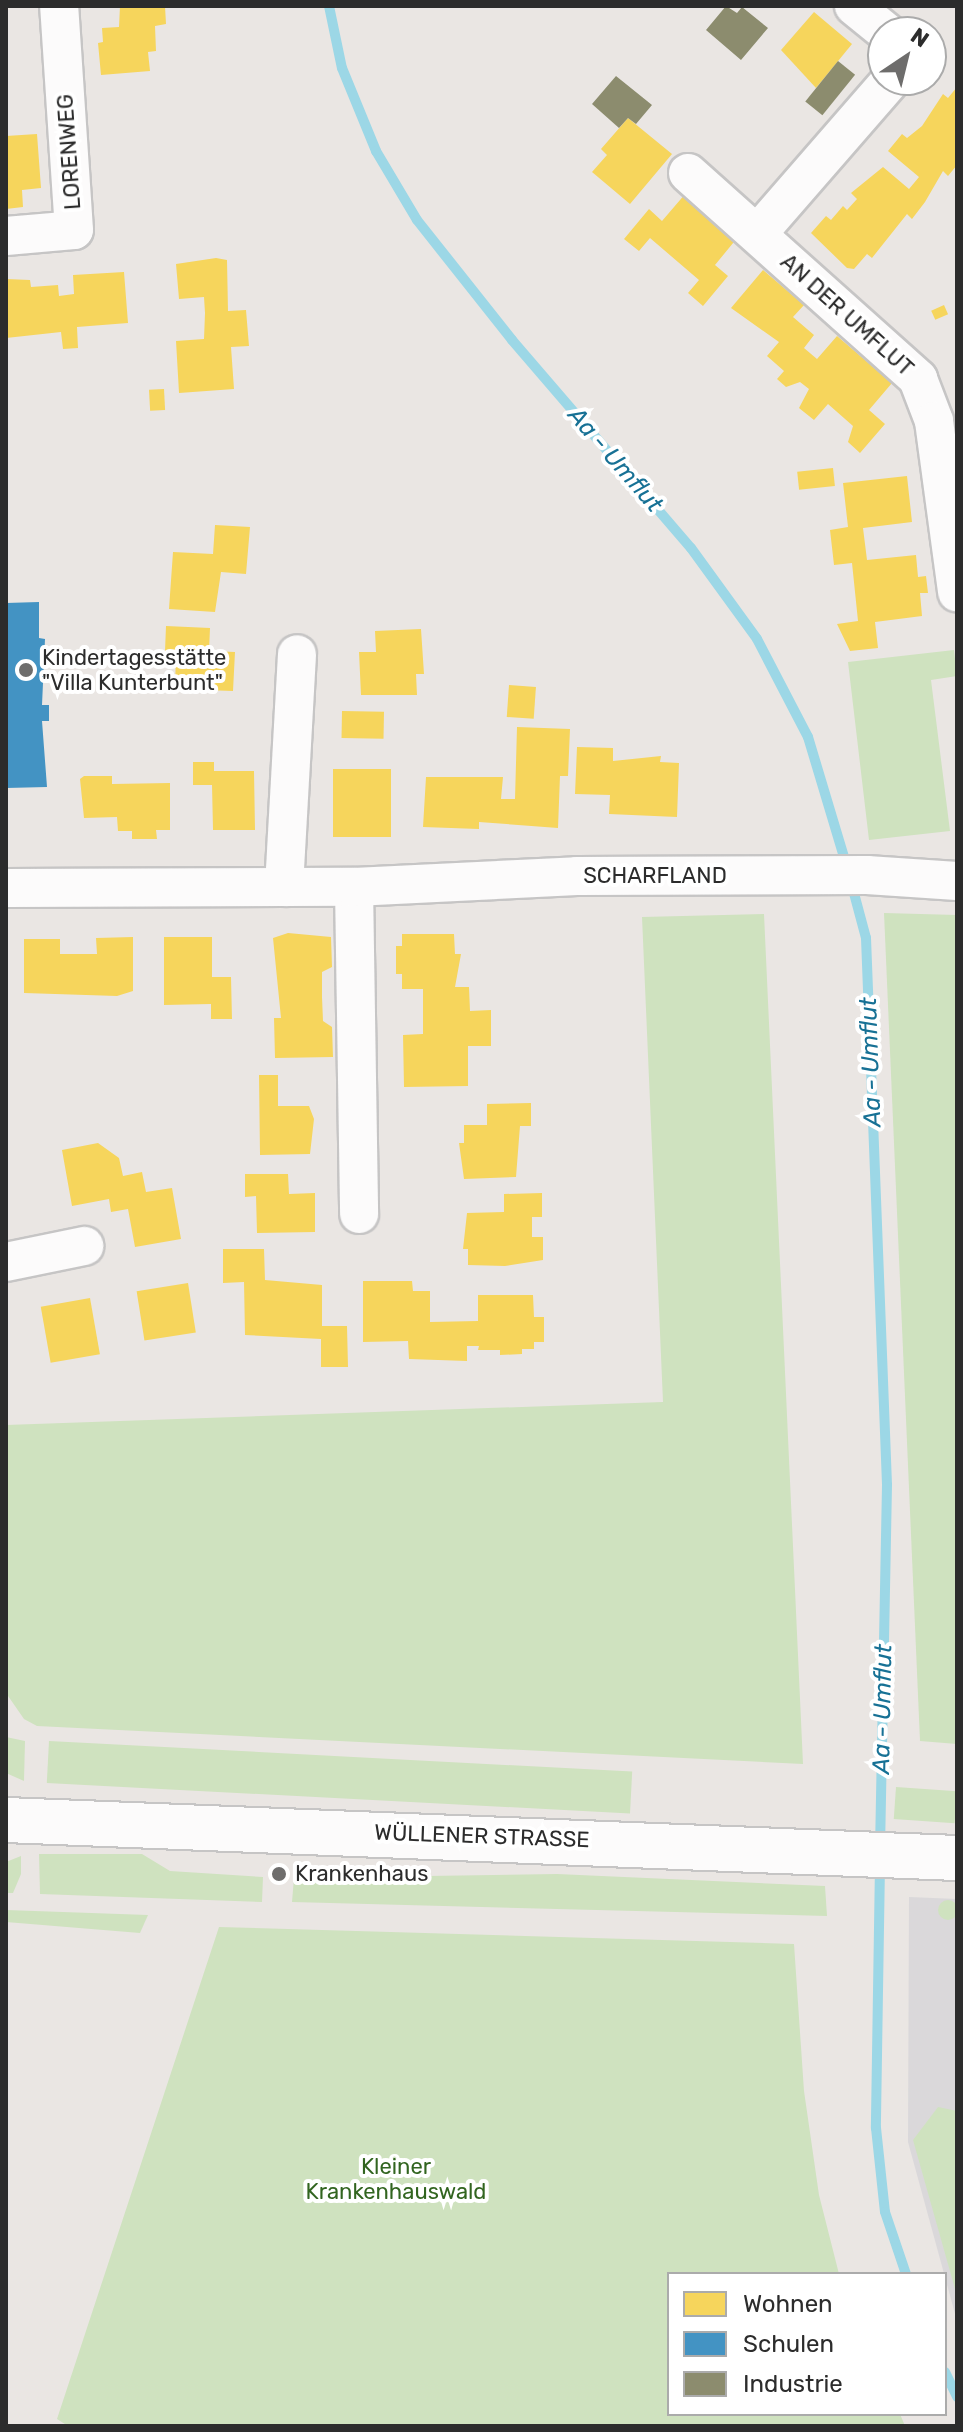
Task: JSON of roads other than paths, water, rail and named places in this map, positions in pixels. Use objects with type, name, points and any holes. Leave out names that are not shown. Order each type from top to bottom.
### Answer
[{"type":"main road","name":"WÜLLENER STRASSE","points":[[6,1820],[849,1851],[957,1858]]},
{"type":"street","name":"LORENWEG","points":[[6,236],[74,230],[59,6]]},
{"type":"street","points":[[758,233],[877,96]]},
{"type":"street","name":"AN DER UMFLUT","points":[[688,173],[918,379],[934,421],[957,592]]},
{"type":"street","points":[[284,887],[297,654]]},
{"type":"street","name":"SCHARFLAND","points":[[6,888],[354,887],[577,876],[867,875],[957,881]]},
{"type":"street","points":[[354,887],[359,1214]]},
{"type":"street","points":[[6,1262],[84,1246]]},
{"type":"waterway","name":"Aa - Umflut","points":[[329,6],[342,68],[376,151],[417,220],[512,340],[691,548],[757,639],[808,737],[847,867]]},
{"type":"waterway","name":"Aa - Umflut","points":[[851,882],[866,938],[887,1485],[880,1844]]},
{"type":"waterway","name":"Aa - Umflut","points":[[880,1864],[876,2128],[885,2212],[905,2272]]},
{"type":"waterway","name":"Aa - Umflut","points":[[947,2376],[957,2397]]},
{"type":"place","name":"Kindertagesstätte \"Villa Kunterbunt\"","points":[[26,670]]},
{"type":"place","name":"Krankenhaus","points":[[279,1874]]},
{"type":"park label","name":"Kleiner Krankenhauswald","points":[[396,2178]]}]
